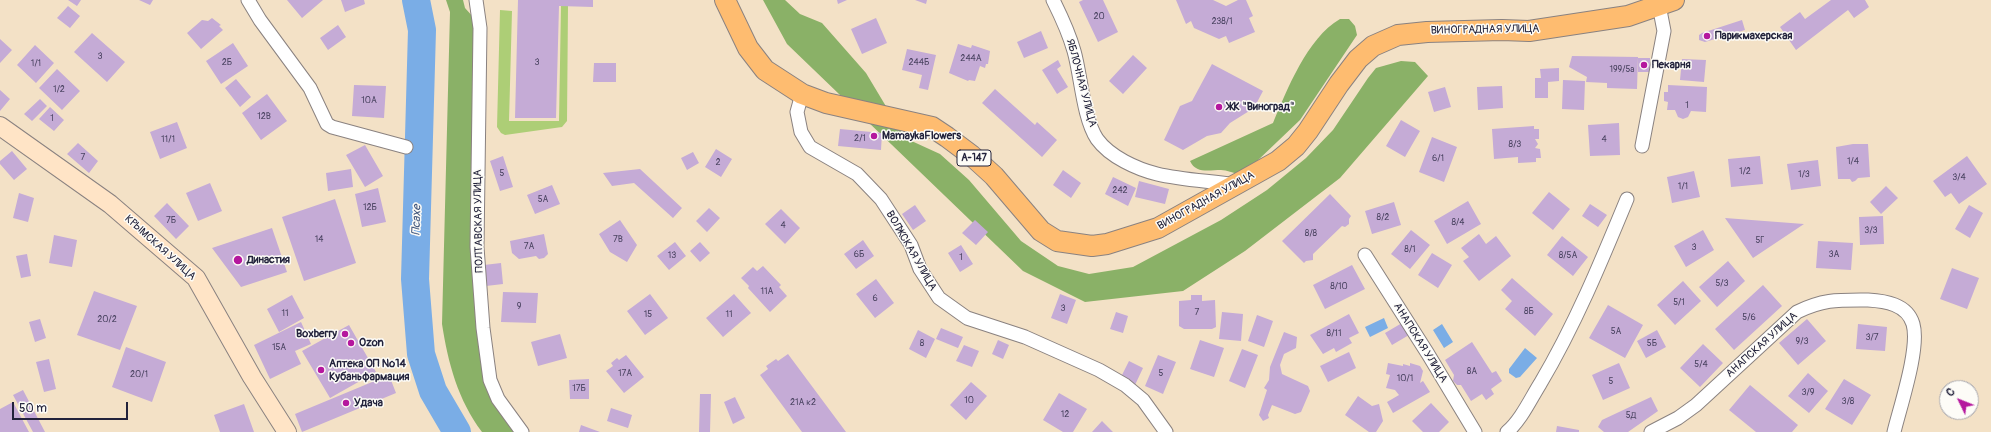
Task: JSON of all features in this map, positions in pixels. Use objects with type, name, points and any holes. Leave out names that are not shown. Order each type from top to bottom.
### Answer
[{"type":"main road","name":"ВИНОГРАДНАЯ УЛИЦА","points":[[725,0],[748,48],[756,61],[765,70],[802,94],[826,103],[932,127],[948,137],[994,176],[1041,232],[1057,241],[1092,246],[1107,244],[1158,228],[1278,161],[1296,146],[1319,117],[1339,84],[1358,59],[1373,46],[1398,35],[1427,32],[1502,30],[1529,31],[1628,16],[1664,2]]},
{"type":"street","points":[[248,0],[260,20],[310,88],[327,124],[406,147]]},
{"type":"street","name":"ПОЛТАВСКАЯ УЛИЦА","points":[[476,0],[480,28],[477,247],[483,328],[490,380],[498,399],[522,432]]},
{"type":"street","name":"ЯБЛОЧНАЯ УЛИЦА","points":[[1053,0],[1064,23],[1074,50],[1090,121],[1097,139],[1111,152],[1138,168],[1157,174],[1236,185]]},
{"type":"street","points":[[1642,146],[1664,31],[1664,2]]},
{"type":"street","name":"ВОЛЖСКАЯ УЛИЦА","points":[[802,94],[797,112],[801,132],[810,147],[858,174],[881,199],[910,245],[920,269],[939,298],[967,318],[1025,337],[1099,370],[1125,385],[1144,400],[1166,432]]},
{"type":"street","name":"КРЫМСКАЯ УЛИЦА","points":[[0,126],[110,204],[196,278],[252,377],[287,432]]},
{"type":"street","points":[[1506,432],[1528,403],[1558,354],[1595,275],[1627,198]]},
{"type":"street","name":"АНАПСКАЯ УЛИЦА","points":[[1364,255],[1428,354],[1475,432]]},
{"type":"street","name":"АНАПСКАЯ УЛИЦА","points":[[1652,432],[1678,418],[1696,405],[1797,312],[1816,303],[1834,299],[1885,301],[1897,306],[1906,313],[1913,324],[1914,338],[1911,360],[1894,432]]},
{"type":"green space","points":[[446,0],[463,0],[465,8],[474,18],[480,345],[516,432],[482,432],[466,407],[455,381],[447,353],[442,324],[450,12]]},
{"type":"green space","points":[[763,0],[785,0],[800,14],[822,23],[866,73],[905,138],[940,154],[969,180],[1021,241],[1058,266],[1089,274],[1133,267],[1221,220],[1267,190],[1306,158],[1333,130],[1376,68],[1401,61],[1415,62],[1428,76],[1340,178],[1245,251],[1183,291],[1085,302],[1023,271],[787,44]]},
{"type":"green space","points":[[561,6],[568,6],[567,121],[562,127],[505,135],[501,133],[497,127],[500,10],[512,11],[509,121],[559,121]]},
{"type":"green space","points":[[1340,19],[1349,19],[1355,26],[1357,35],[1300,120],[1255,163],[1239,174],[1223,170],[1199,170],[1196,168],[1190,161],[1273,123],[1299,66],[1308,52],[1328,28]]},
{"type":"water","points":[[1384,318],[1388,328],[1370,337],[1365,327]]},
{"type":"water","points":[[1442,324],[1453,342],[1444,348],[1433,330]]},
{"type":"water","points":[[1525,348],[1537,358],[1520,377],[1516,378],[1509,373],[1509,369]]},
{"type":"building","points":[[68,0],[81,0],[77,6]]},
{"type":"building","points":[[139,0],[153,0],[150,5]]},
{"type":"building","points":[[287,0],[323,0],[302,18]]},
{"type":"building","points":[[341,0],[364,0],[365,4],[345,12]]},
{"type":"building","points":[[518,0],[593,0],[593,7],[559,6],[556,118],[515,118]]},
{"type":"building","points":[[837,0],[847,0],[838,4]]},
{"type":"building","points":[[915,0],[927,0],[926,4]]},
{"type":"building","points":[[1083,0],[1103,0],[1118,32],[1098,42],[1079,2]]},
{"type":"building","points":[[1176,0],[1213,0],[1226,6],[1238,0],[1246,0],[1253,16],[1249,18],[1255,32],[1229,43],[1226,36],[1219,39],[1194,28],[1191,21],[1186,24]]},
{"type":"building","points":[[1831,0],[1865,0],[1869,7],[1854,18],[1848,10],[1796,50],[1780,27],[1800,12],[1805,19]]},
{"type":"building","points":[[68,6],[80,16],[70,28],[57,18]]},
{"type":"building","points":[[212,18],[221,25],[219,26],[223,30],[201,49],[187,33],[202,20],[208,21]]},
{"type":"building","points":[[876,18],[887,43],[862,54],[851,29]]},
{"type":"building","points":[[1742,20],[1745,30],[1705,42],[1699,40],[1699,35],[1702,33]]},
{"type":"building","points":[[338,25],[346,37],[328,50],[320,38]]},
{"type":"building","points":[[1041,31],[1048,48],[1024,58],[1017,42]]},
{"type":"building","points":[[92,33],[125,62],[107,82],[74,52]]},
{"type":"building","points":[[0,39],[12,50],[0,63]]},
{"type":"building","points":[[233,43],[248,66],[221,84],[206,61]]},
{"type":"building","points":[[958,44],[971,48],[972,45],[990,51],[988,64],[986,64],[985,68],[980,66],[975,81],[968,81],[949,73]]},
{"type":"building","points":[[35,45],[54,63],[36,83],[17,65]]},
{"type":"building","points":[[907,49],[936,55],[928,90],[919,88],[922,75],[902,70]]},
{"type":"building","points":[[1133,55],[1147,68],[1123,94],[1109,81]]},
{"type":"building","points":[[1572,56],[1638,57],[1637,89],[1607,88],[1607,83],[1586,82],[1587,77],[1569,67]]},
{"type":"building","name":"Пекарня","points":[[1638,58],[1650,58],[1650,72],[1638,72]]},
{"type":"building","points":[[1682,59],[1706,60],[1704,82],[1680,80]]},
{"type":"building","points":[[1058,60],[1061,66],[1057,69],[1068,87],[1057,94],[1042,70]]},
{"type":"building","points":[[594,63],[616,63],[616,82],[593,82]]},
{"type":"building","name":"ЖК \"Виноград\"","points":[[1212,64],[1263,91],[1254,108],[1230,123],[1221,133],[1207,136],[1183,150],[1164,140],[1180,106],[1192,101]]},
{"type":"building","points":[[1559,68],[1559,81],[1548,82],[1548,98],[1535,98],[1535,78],[1541,78],[1540,69]]},
{"type":"building","points":[[57,69],[80,91],[62,110],[39,88]]},
{"type":"building","points":[[236,79],[251,97],[240,107],[225,88]]},
{"type":"building","points":[[1563,80],[1585,81],[1584,110],[1562,109]]},
{"type":"building","points":[[354,85],[386,86],[384,118],[352,116]]},
{"type":"building","points":[[1668,85],[1707,87],[1706,112],[1691,111],[1688,117],[1683,119],[1678,117],[1675,110],[1667,110],[1668,102],[1664,101],[1664,92],[1668,92]]},
{"type":"building","points":[[1502,86],[1503,108],[1478,110],[1477,87]]},
{"type":"building","points":[[1445,87],[1451,107],[1434,112],[1428,92]]},
{"type":"building","points":[[995,89],[1035,125],[1037,122],[1057,140],[1042,157],[982,103]]},
{"type":"building","points":[[0,90],[10,99],[0,111]]},
{"type":"building","points":[[267,94],[287,121],[261,140],[242,113]]},
{"type":"building","points":[[40,99],[47,106],[32,121],[24,114]]},
{"type":"building","points":[[50,107],[64,120],[54,131],[39,119]]},
{"type":"building","points":[[1401,120],[1420,131],[1405,157],[1386,146]]},
{"type":"building","points":[[177,122],[187,148],[160,159],[150,132]]},
{"type":"building","points":[[1619,123],[1620,155],[1590,156],[1588,125]]},
{"type":"building","points":[[1534,126],[1534,129],[1539,129],[1539,139],[1535,139],[1538,144],[1535,148],[1540,149],[1541,158],[1536,158],[1536,162],[1518,163],[1518,157],[1494,159],[1492,129]]},
{"type":"building","points":[[840,129],[882,133],[881,150],[838,146]]},
{"type":"building","points":[[1432,137],[1457,147],[1444,182],[1419,172]]},
{"type":"building","points":[[78,143],[98,161],[89,173],[67,154]]},
{"type":"building","points":[[1853,144],[1868,144],[1870,177],[1858,178],[1852,182],[1850,179],[1838,179],[1836,147]]},
{"type":"building","points":[[365,145],[383,176],[365,187],[346,155]]},
{"type":"building","points":[[716,149],[732,159],[721,177],[705,167]]},
{"type":"building","points":[[12,151],[27,169],[14,180],[0,164],[0,161]]},
{"type":"building","points":[[693,152],[699,163],[687,170],[681,158]]},
{"type":"building","points":[[503,156],[513,187],[500,191],[490,161]]},
{"type":"building","points":[[1760,156],[1763,184],[1731,187],[1728,159]]},
{"type":"building","points":[[1967,156],[1987,184],[1959,204],[1951,193],[1945,197],[1933,181]]},
{"type":"building","points":[[1818,160],[1821,186],[1791,190],[1787,164]]},
{"type":"building","points":[[351,169],[353,187],[328,191],[326,173]]},
{"type":"building","points":[[640,169],[682,208],[673,218],[634,183],[612,186],[603,173]]},
{"type":"building","points":[[1063,170],[1081,183],[1071,198],[1053,185]]},
{"type":"building","points":[[1694,171],[1700,197],[1672,203],[1667,177]]},
{"type":"building","points":[[1113,177],[1136,188],[1128,206],[1105,194]]},
{"type":"building","points":[[1139,181],[1169,189],[1165,204],[1135,197]]},
{"type":"building","points":[[210,183],[222,211],[198,221],[186,193]]},
{"type":"building","points":[[552,185],[560,204],[535,214],[527,195]]},
{"type":"building","points":[[1886,186],[1898,198],[1881,214],[1870,202]]},
{"type":"building","points":[[378,188],[386,222],[362,227],[355,194]]},
{"type":"building","points":[[1549,192],[1570,209],[1553,230],[1532,213]]},
{"type":"building","points":[[19,193],[34,198],[28,222],[13,218]]},
{"type":"building","points":[[1330,194],[1351,216],[1349,219],[1349,224],[1345,227],[1342,226],[1313,254],[1313,260],[1306,261],[1304,263],[1282,241]]},
{"type":"building","points":[[335,199],[356,263],[304,281],[282,217]]},
{"type":"building","points":[[1468,201],[1481,224],[1447,244],[1434,221]]},
{"type":"building","points":[[1394,202],[1401,225],[1372,234],[1365,211]]},
{"type":"building","points":[[167,203],[189,226],[176,239],[154,216]]},
{"type":"building","points":[[1590,204],[1607,215],[1598,227],[1582,216]]},
{"type":"building","points":[[915,205],[926,221],[913,230],[902,214]]},
{"type":"building","points":[[1969,205],[1983,213],[1970,238],[1955,229]]},
{"type":"building","points":[[709,208],[720,218],[707,232],[696,221]]},
{"type":"building","points":[[781,209],[800,228],[785,244],[765,224]]},
{"type":"building","points":[[1883,216],[1884,244],[1860,245],[1859,217]]},
{"type":"building","points":[[1725,218],[1804,224],[1753,258]]},
{"type":"building","points":[[620,220],[637,245],[627,262],[610,252],[599,234]]},
{"type":"building","points":[[975,220],[988,232],[976,245],[962,233]]},
{"type":"building","points":[[272,228],[287,272],[241,287],[212,248]]},
{"type":"building","points":[[1411,230],[1430,245],[1410,269],[1391,254]]},
{"type":"building","points":[[1703,230],[1714,250],[1686,267],[1674,246]]},
{"type":"building","points":[[544,234],[548,254],[544,258],[539,259],[536,256],[519,259],[512,253],[510,241]]},
{"type":"building","points":[[1479,234],[1486,244],[1496,236],[1511,256],[1479,281],[1463,261],[1469,257],[1461,248]]},
{"type":"building","points":[[54,235],[77,240],[72,267],[49,263]]},
{"type":"building","points":[[1562,236],[1588,257],[1573,276],[1547,255]]},
{"type":"building","points":[[863,240],[874,256],[856,269],[844,254]]},
{"type":"building","points":[[1818,241],[1853,243],[1851,270],[1816,268]]},
{"type":"building","points":[[675,242],[686,256],[669,270],[657,256]]},
{"type":"building","points":[[700,242],[710,253],[700,262],[690,251]]},
{"type":"building","points":[[961,245],[973,264],[960,272],[948,253]]},
{"type":"building","points":[[1432,253],[1452,265],[1438,288],[1418,275]]},
{"type":"building","points":[[27,254],[31,276],[21,278],[16,256]]},
{"type":"building","points":[[1728,261],[1745,281],[1717,307],[1699,287]]},
{"type":"building","points":[[501,263],[503,284],[486,286],[484,265]]},
{"type":"building","points":[[1352,265],[1365,289],[1325,309],[1313,285]]},
{"type":"building","points":[[763,266],[781,285],[779,287],[787,296],[770,312],[741,278],[753,267],[757,271]]},
{"type":"building","points":[[1952,268],[1979,278],[1967,309],[1940,299]]},
{"type":"building","points":[[1512,278],[1553,314],[1535,336],[1505,309],[1512,301],[1501,290]]},
{"type":"building","points":[[876,279],[894,303],[875,318],[856,294]]},
{"type":"building","points":[[1683,281],[1701,301],[1675,325],[1657,305]]},
{"type":"building","points":[[1763,285],[1782,306],[1734,350],[1715,329]]},
{"type":"building","points":[[94,291],[137,306],[120,350],[77,335]]},
{"type":"building","points":[[503,292],[538,293],[536,323],[501,322]]},
{"type":"building","points":[[650,294],[668,318],[645,335],[627,311]]},
{"type":"building","points":[[734,294],[751,313],[723,337],[706,318]]},
{"type":"building","points":[[1060,294],[1076,300],[1067,324],[1051,318]]},
{"type":"building","points":[[292,295],[304,318],[279,332],[267,309]]},
{"type":"building","points":[[1191,295],[1202,295],[1202,301],[1215,300],[1216,327],[1212,329],[1184,329],[1179,326],[1179,301],[1191,300]]},
{"type":"building","points":[[1608,305],[1643,325],[1625,358],[1589,338]]},
{"type":"building","points":[[1116,312],[1128,316],[1123,333],[1110,329]]},
{"type":"building","points":[[1222,312],[1243,314],[1241,341],[1219,339]]},
{"type":"building","points":[[1349,314],[1359,333],[1349,338],[1352,343],[1336,352],[1334,348],[1323,354],[1310,335]]},
{"type":"building","points":[[1257,315],[1273,321],[1264,347],[1248,341]]},
{"type":"building","points":[[40,319],[46,338],[35,342],[29,322]]},
{"type":"building","points":[[1807,319],[1826,341],[1798,365],[1779,343]]},
{"type":"building","points":[[301,322],[311,344],[295,351],[301,364],[270,379],[254,345]]},
{"type":"building","points":[[1402,323],[1409,335],[1392,345],[1385,333]]},
{"type":"building","points":[[1858,324],[1887,327],[1885,351],[1856,349]]},
{"type":"building","points":[[349,325],[376,372],[330,398],[302,351]]},
{"type":"building","points":[[941,328],[963,337],[958,348],[936,339]]},
{"type":"building","points":[[918,330],[935,339],[926,358],[909,349]]},
{"type":"building","points":[[1657,330],[1666,347],[1646,358],[1637,341]]},
{"type":"building","points":[[1284,332],[1297,337],[1296,348],[1284,354],[1280,365],[1282,374],[1308,386],[1310,391],[1301,412],[1295,414],[1272,405],[1268,415],[1269,418],[1263,421],[1259,415],[1267,390],[1264,388],[1269,380],[1270,367]]},
{"type":"building","points":[[560,334],[567,358],[538,366],[531,342]]},
{"type":"building","points":[[998,340],[1009,345],[1003,359],[992,354]]},
{"type":"building","points":[[1200,340],[1224,348],[1214,377],[1190,369]]},
{"type":"building","points":[[1472,342],[1492,373],[1496,371],[1502,381],[1491,389],[1494,394],[1486,400],[1482,394],[1471,401],[1461,385],[1457,385],[1453,381],[1454,375],[1445,360]]},
{"type":"building","points":[[1703,344],[1723,363],[1700,387],[1680,368]]},
{"type":"building","points":[[964,345],[979,351],[972,367],[956,361]]},
{"type":"building","points":[[126,347],[166,362],[152,402],[112,387]]},
{"type":"building","points":[[1242,349],[1258,355],[1245,388],[1229,381]]},
{"type":"building","points":[[1349,352],[1356,368],[1328,382],[1320,366]]},
{"type":"building","points":[[788,354],[846,432],[802,432],[760,375],[768,369],[766,366],[776,359],[778,361]]},
{"type":"building","points":[[626,355],[644,377],[624,393],[606,371],[613,366],[611,363],[617,358],[619,360]]},
{"type":"building","points":[[1158,355],[1176,362],[1163,394],[1145,386]]},
{"type":"building","points":[[49,359],[56,389],[44,392],[36,362]]},
{"type":"building","points":[[1129,361],[1143,368],[1135,385],[1121,377]]},
{"type":"building","points":[[1388,363],[1410,366],[1410,363],[1420,366],[1423,371],[1420,383],[1423,381],[1430,392],[1393,413],[1387,402],[1399,395],[1395,390],[1386,388],[1390,375],[1386,374]]},
{"type":"building","points":[[1619,363],[1630,388],[1603,400],[1592,375]]},
{"type":"building","points":[[1808,373],[1828,391],[1809,413],[1788,396]]},
{"type":"building","name":"Удача","points":[[389,375],[396,393],[302,432],[295,414]]},
{"type":"building","points":[[589,379],[589,399],[570,399],[569,380]]},
{"type":"building","points":[[1844,379],[1871,395],[1852,425],[1825,409]]},
{"type":"building","points":[[971,382],[987,396],[966,420],[950,405]]},
{"type":"building","points":[[1750,385],[1798,425],[1792,432],[1756,432],[1729,410]]},
{"type":"building","points":[[23,390],[45,432],[33,432],[13,395]]},
{"type":"building","points":[[1059,393],[1087,409],[1073,432],[1063,432],[1043,420]]},
{"type":"building","points":[[700,394],[711,394],[710,432],[699,432]]},
{"type":"building","points":[[1358,396],[1372,406],[1379,404],[1383,421],[1376,432],[1369,432],[1345,415]]},
{"type":"building","points":[[735,397],[745,418],[733,424],[724,402]]},
{"type":"building","points":[[1651,397],[1658,411],[1628,432],[1604,432],[1598,427],[1602,420]]},
{"type":"building","points":[[13,402],[29,432],[0,432],[0,409]]},
{"type":"building","points":[[1431,403],[1449,422],[1439,432],[1423,432],[1412,421]]},
{"type":"building","points":[[244,404],[254,432],[220,432],[214,415]]},
{"type":"building","points":[[611,408],[632,415],[628,428],[607,421]]},
{"type":"building","points":[[1102,421],[1113,432],[1092,432]]},
{"type":"building","points":[[581,425],[600,432],[579,432]]},
{"type":"building","points":[[1557,426],[1579,430],[1579,432],[1556,432]]},
{"type":"waterway","name":"Псахе","points":[[416,0],[422,30],[415,279],[421,354],[433,391],[457,432]]},
{"type":"place","name":"Парикмахерская","points":[[1707,36]]},
{"type":"place","name":"Пекарня","points":[[1644,65]]},
{"type":"place","name":"ЖК \"Виноград\"","points":[[1219,107]]},
{"type":"place","name":"MamaykaFlowers","points":[[874,136]]},
{"type":"place","name":"Династия","points":[[238,260]]},
{"type":"place","name":"Boxberry","points":[[345,334]]},
{"type":"place","name":"Ozon","points":[[351,343]]},
{"type":"place","name":"Аптека ОП №14 Кубаньфармация","points":[[321,370]]},
{"type":"place","name":"Удача","points":[[346,403]]}]
